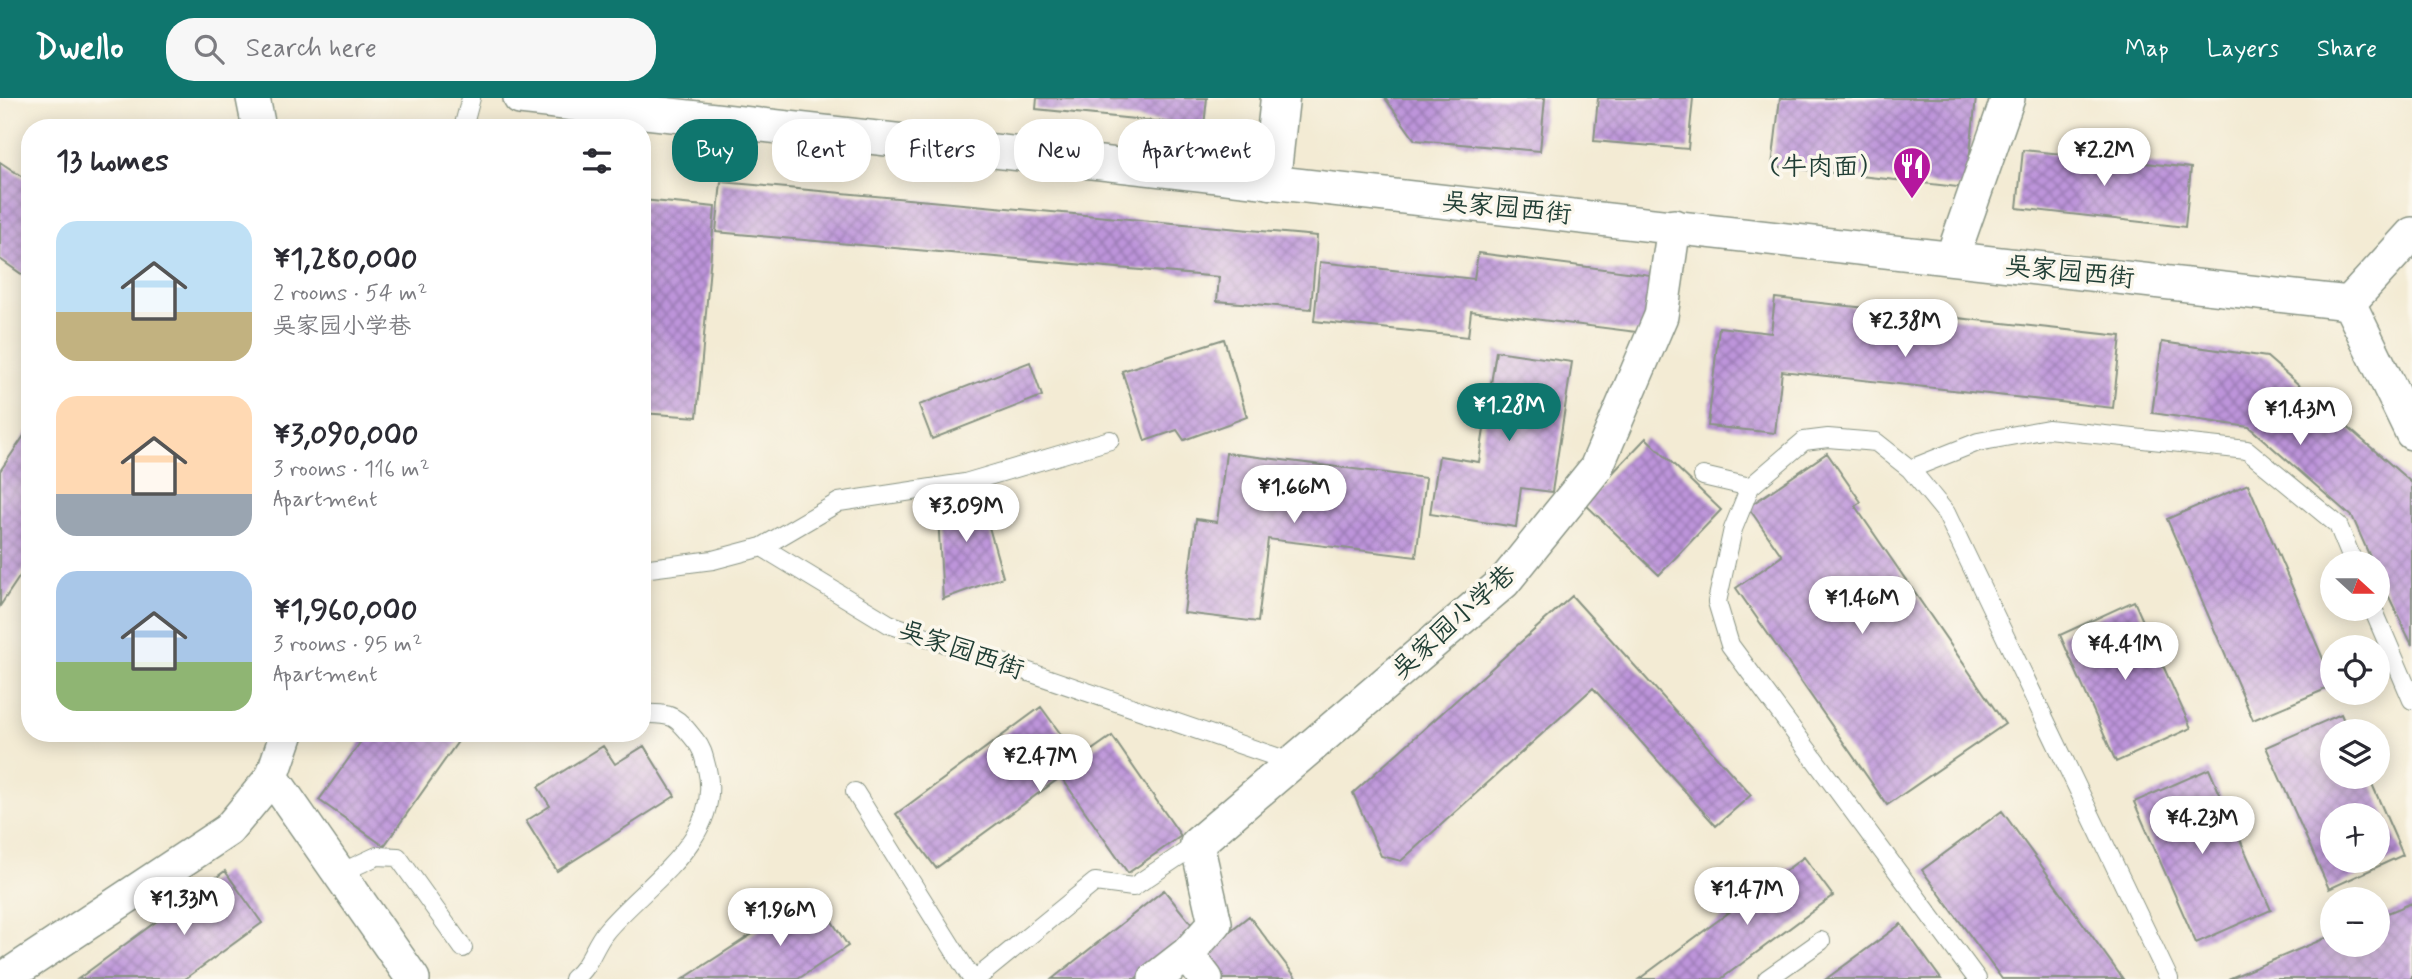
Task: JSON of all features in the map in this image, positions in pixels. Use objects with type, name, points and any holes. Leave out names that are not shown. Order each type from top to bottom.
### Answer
[{"type":"street","points":[[253,98],[257,119]]},
{"type":"street","name":"吴家园西街","points":[[520,98],[1118,163]]},
{"type":"street","points":[[1275,144],[1280,98]]},
{"type":"street","points":[[1952,258],[2008,98]]},
{"type":"street","name":"吴家园西街","points":[[1275,180],[2349,303]]},
{"type":"street","name":"吴家园小学巷","points":[[1196,844],[1504,582],[1596,468],[1661,316],[1674,226]]},
{"type":"street","points":[[2412,234],[2349,303],[2412,433]]},
{"type":"street","points":[[3,979],[228,830],[272,777],[284,742]]},
{"type":"street","points":[[272,777],[413,979]]},
{"type":"street","points":[[1155,979],[1196,966],[1215,923],[1196,844]]},
{"type":"lane","points":[[465,119],[471,98]]},
{"type":"lane","points":[[1910,469],[1978,442],[2048,429],[2247,450],[2338,525],[2349,551]]},
{"type":"lane","points":[[1977,979],[1730,645],[1717,602],[1733,529],[1750,487],[1804,441],[1828,438],[1875,442],[1910,469],[1946,513],[2169,979]]},
{"type":"lane","points":[[651,568],[713,560],[762,547],[839,502],[965,484],[1110,440]]},
{"type":"lane","points":[[1703,476],[1750,487]]},
{"type":"lane","name":"吴家园西街","points":[[762,547],[890,624],[1291,762]]},
{"type":"lane","points":[[2378,621],[2412,700]]},
{"type":"lane","points":[[573,979],[584,970],[605,932],[663,875],[703,822],[711,785],[702,749],[682,723],[668,713],[651,714]]},
{"type":"lane","points":[[855,792],[974,979],[1095,882],[1133,887],[1196,844]]},
{"type":"lane","points":[[338,874],[377,856],[398,857],[463,948]]},
{"type":"lane","points":[[1766,979],[1821,941]]},
{"type":"building","points":[[1037,98],[1207,98],[1205,119],[1135,119],[1036,109]]},
{"type":"building","points":[[1385,98],[1545,98],[1540,151],[1415,140]]},
{"type":"building","points":[[1598,98],[1693,98],[1688,149],[1594,141]]},
{"type":"building","points":[[1780,98],[1976,98],[1966,188],[1772,166]]},
{"type":"building","points":[[2023,150],[2191,168],[2185,227],[2017,208]]},
{"type":"building","points":[[0,162],[21,176],[21,274],[0,259]]},
{"type":"building","points":[[721,182],[1317,236],[1311,309],[1217,301],[1219,277],[716,232]]},
{"type":"building","points":[[651,201],[715,207],[697,417],[651,414]]},
{"type":"building","points":[[1478,253],[1651,275],[1644,333],[1471,311],[1468,337],[1314,321],[1320,262],[1474,279]]},
{"type":"building","points":[[1775,298],[2121,336],[2113,408],[1782,371],[1775,433],[1708,426],[1719,327],[1771,333]]},
{"type":"building","points":[[1224,339],[1247,417],[1184,440],[1177,430],[1145,441],[1122,371]]},
{"type":"building","points":[[2162,342],[2267,357],[2412,483],[2412,645],[2390,599],[2390,551],[2367,551],[2353,518],[2249,427],[2152,413]]},
{"type":"building","points":[[1496,351],[1572,362],[1552,492],[1521,488],[1516,527],[1430,514],[1439,456],[1479,462]]},
{"type":"building","points":[[1030,362],[1042,396],[932,439],[919,405]]},
{"type":"building","points":[[1646,438],[1721,510],[1659,575],[1584,503]]},
{"type":"building","points":[[21,440],[21,574],[0,606],[0,471]]},
{"type":"building","points":[[1226,453],[1426,478],[1416,557],[1268,539],[1258,622],[1184,613],[1196,519],[1217,522]]},
{"type":"building","points":[[1827,453],[1861,502],[1855,506],[2005,724],[1887,805],[1736,588],[1782,556],[1748,507]]},
{"type":"building","points":[[2248,484],[2320,652],[2320,692],[2253,720],[2167,519]]},
{"type":"building","points":[[978,488],[1003,577],[943,599],[937,500]]},
{"type":"building","points":[[1572,596],[1751,795],[1716,826],[1593,688],[1401,861],[1381,856],[1353,793]]},
{"type":"building","points":[[2134,601],[2191,728],[2116,762],[2060,635]]},
{"type":"building","points":[[1041,707],[1079,759],[1112,736],[1181,836],[1128,873],[1061,777],[936,868],[896,814]]},
{"type":"building","points":[[2341,714],[2343,719],[2330,719]]},
{"type":"building","points":[[2320,723],[2320,789],[2374,789],[2380,803],[2320,803],[2320,869],[2266,747]]},
{"type":"building","points":[[361,742],[458,742],[384,846],[319,800]]},
{"type":"building","points":[[603,746],[615,764],[644,746],[675,796],[557,871],[526,821],[550,806],[538,787]]},
{"type":"building","points":[[2209,769],[2271,910],[2196,943],[2134,802]]},
{"type":"building","points":[[2002,811],[2123,979],[2002,979],[1922,870]]},
{"type":"building","points":[[2390,825],[2403,855],[2390,861]]},
{"type":"building","points":[[1804,857],[1833,896],[1721,979],[1639,979]]},
{"type":"building","points":[[225,871],[262,923],[185,979],[78,979]]},
{"type":"building","points":[[2322,873],[2364,873],[2333,887],[2328,887]]},
{"type":"building","points":[[1164,890],[1197,931],[1135,979],[1052,979]]},
{"type":"building","points":[[814,894],[848,946],[798,979],[683,979]]},
{"type":"building","points":[[2412,903],[2412,979],[2228,979],[2320,940],[2320,957],[2390,957],[2390,912]]},
{"type":"building","points":[[1249,916],[1297,979],[1221,979],[1201,954]]},
{"type":"building","points":[[1901,924],[1941,979],[1826,979]]},
{"type":"place","name":"(牛肉面）","points":[[1912,200]]}]
